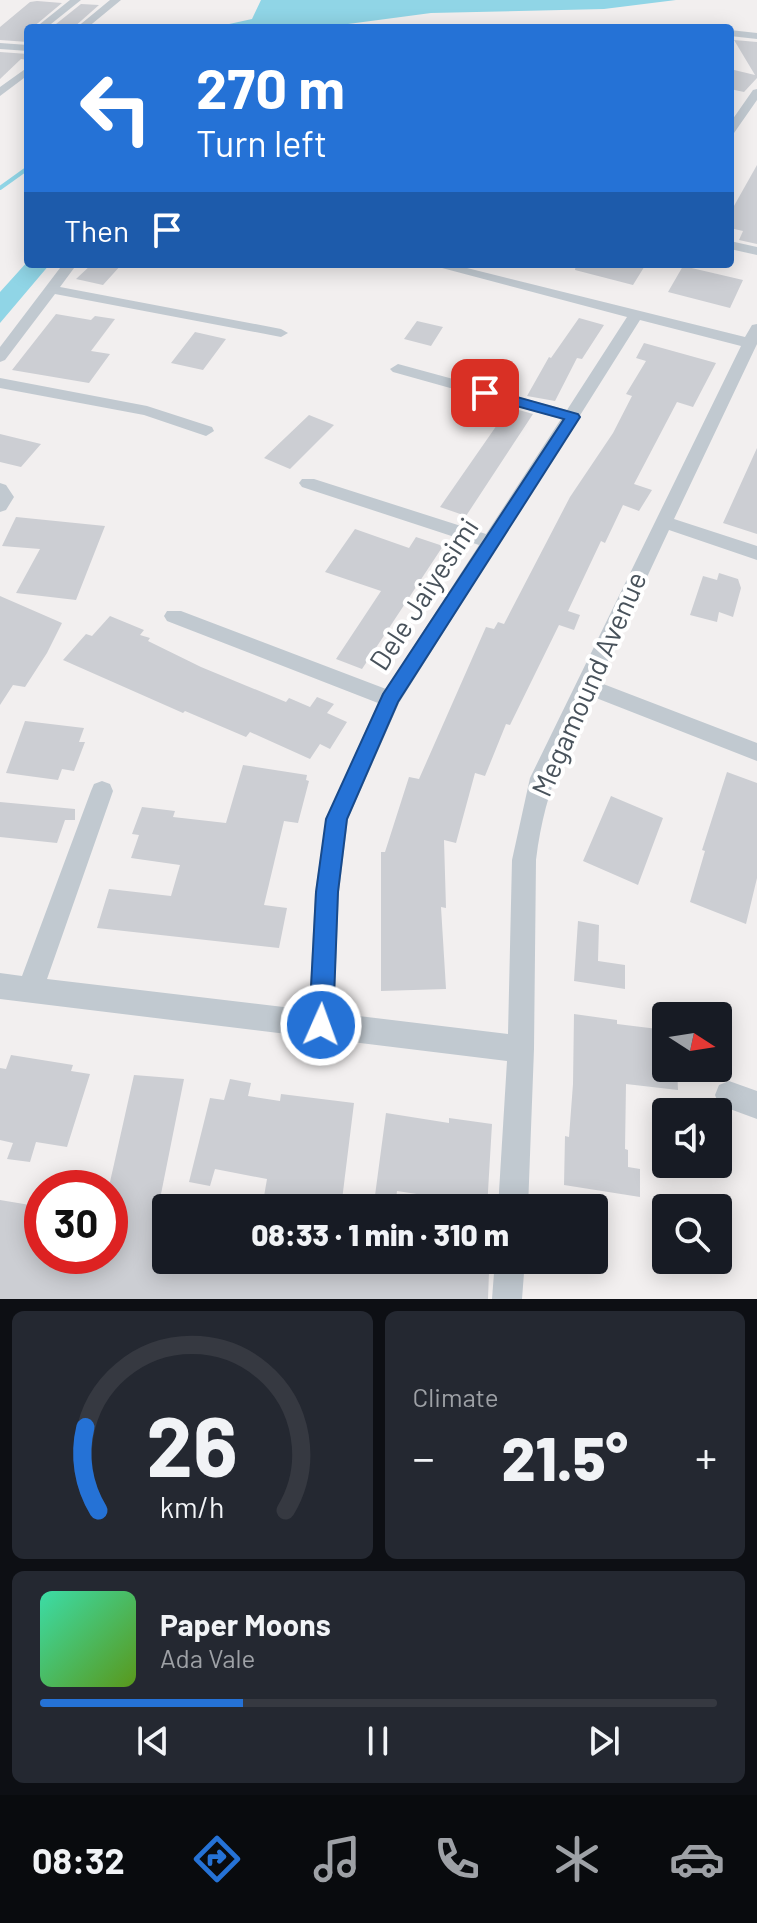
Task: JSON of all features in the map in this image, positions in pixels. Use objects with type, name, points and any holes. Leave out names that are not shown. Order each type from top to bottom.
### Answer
[{"type":"street","points":[[45,24],[76,0]]},
{"type":"street","points":[[86,24],[116,0]]},
{"type":"street","points":[[734,33],[757,36]]},
{"type":"street","points":[[0,46],[24,43]]},
{"type":"street","points":[[0,93],[24,73]]},
{"type":"street","points":[[734,125],[757,92]]},
{"type":"street","points":[[734,102],[748,105]]},
{"type":"street","points":[[734,246],[757,251]]},
{"type":"street","points":[[0,357],[67,268]]},
{"type":"street","points":[[450,268],[636,315],[753,335]]},
{"type":"street","points":[[51,289],[281,333]]},
{"type":"street","name":"Dele Jaiyesimi","points":[[321,1025],[327,892],[337,819],[390,699],[636,315]]},
{"type":"street","name":"Megamound Avenue","points":[[514,1194],[528,829],[541,778],[753,335]]},
{"type":"street","points":[[398,369],[572,417]]},
{"type":"street","points":[[0,383],[147,411],[206,431]]},
{"type":"street","points":[[308,483],[490,542]]},
{"type":"street","points":[[0,489],[5,497],[0,506]]},
{"type":"street","points":[[663,522],[757,553]]},
{"type":"street","points":[[174,616],[390,699]]},
{"type":"street","points":[[584,685],[757,752]]},
{"type":"street","points":[[30,990],[102,791]]},
{"type":"street","points":[[0,986],[521,1049]]},
{"type":"street","points":[[729,1095],[757,1105]]},
{"type":"street","points":[[507,1299],[509,1274]]},
{"type":"water","points":[[261,0],[676,0],[604,9],[431,13],[348,24],[229,24],[252,19]]},
{"type":"water","points":[[24,265],[24,268],[47,268],[0,323],[0,292]]},
{"type":"building","points":[[30,2],[62,3],[37,24],[24,24],[24,42],[0,40],[0,27]]},
{"type":"building","points":[[81,4],[99,5],[78,24],[56,24]]},
{"type":"building","points":[[734,40],[757,42],[757,78],[744,92],[734,90],[734,70],[755,75]]},
{"type":"building","points":[[0,52],[24,54],[24,59],[0,79]]},
{"type":"building","points":[[757,165],[757,244],[739,240],[743,231],[734,229],[734,206]]},
{"type":"building","points":[[88,268],[118,268],[103,285],[76,279]]},
{"type":"building","points":[[575,268],[644,268],[633,285]]},
{"type":"building","points":[[682,268],[743,280],[730,308],[668,292]]},
{"type":"building","points":[[56,314],[91,320],[95,316],[115,319],[91,351],[110,354],[89,383],[12,370]]},
{"type":"building","points":[[579,318],[604,325],[582,359],[577,358],[555,401],[527,396],[549,357]]},
{"type":"building","points":[[417,321],[443,327],[431,346],[404,339]]},
{"type":"building","points":[[195,332],[226,339],[203,370],[171,363]]},
{"type":"building","points":[[644,343],[716,363],[693,407],[677,402],[634,484],[652,490],[639,511],[623,505],[605,543],[601,541],[568,611],[580,615],[574,630],[559,625],[510,725],[506,724],[485,776],[475,773],[456,843],[444,840],[446,908],[441,907],[446,989],[381,991],[381,852],[385,852],[409,777],[419,779],[486,627],[494,629],[498,622],[504,624],[570,497],[613,433],[632,396],[626,394],[646,361],[636,358]]},
{"type":"building","points":[[519,410],[533,414],[466,516],[440,507],[506,412],[517,416]]},
{"type":"building","points":[[309,415],[334,425],[290,469],[264,458]]},
{"type":"building","points":[[0,434],[41,444],[21,467],[0,462]]},
{"type":"building","points":[[757,448],[757,534],[723,523]]},
{"type":"building","points":[[16,517],[105,526],[76,600],[16,593],[40,549],[2,546]]},
{"type":"building","points":[[355,529],[409,548],[416,537],[443,546],[362,669],[336,659],[381,591],[325,572]]},
{"type":"building","points":[[719,573],[738,579],[741,588],[733,617],[719,612],[717,622],[690,615],[703,576],[717,580]]},
{"type":"building","points":[[0,596],[62,623],[25,687],[13,685],[0,705]]},
{"type":"building","points":[[110,616],[144,630],[140,635],[150,638],[148,641],[201,667],[286,702],[289,698],[310,707],[317,697],[334,704],[327,713],[347,722],[330,749],[320,744],[310,759],[250,732],[246,737],[185,711],[183,713],[63,660],[86,634],[92,636]]},
{"type":"building","points":[[25,721],[84,728],[79,742],[85,742],[74,771],[62,769],[58,780],[6,773]]},
{"type":"building","points":[[243,765],[307,775],[306,780],[309,781],[298,823],[284,821],[264,905],[287,908],[279,948],[97,928],[109,889],[171,896],[180,865],[131,858],[139,835],[132,834],[142,807],[175,811],[173,817],[226,823]]},
{"type":"building","points":[[727,772],[757,783],[757,878],[746,924],[690,902],[705,851],[702,850]]},
{"type":"building","points":[[611,796],[663,818],[638,885],[583,861]]},
{"type":"building","points":[[0,802],[75,809],[75,820],[65,820],[57,843],[0,837]]},
{"type":"building","points":[[578,921],[599,925],[598,961],[625,965],[625,989],[574,981]]},
{"type":"building","points":[[574,1014],[652,1028],[652,1082],[678,1082],[678,1090],[626,1084],[625,1149],[628,1150],[628,1167],[640,1169],[640,1197],[564,1185],[565,1136],[569,1137]]},
{"type":"building","points":[[11,1055],[73,1065],[71,1071],[90,1074],[67,1147],[36,1142],[30,1162],[7,1159],[13,1143],[0,1140],[0,1068],[6,1069]]},
{"type":"building","points":[[134,1075],[184,1079],[161,1194],[152,1194],[152,1274],[489,1274],[488,1299],[0,1299],[0,1200],[24,1204],[24,1274],[128,1274],[128,1170],[113,1170]]},
{"type":"building","points":[[230,1079],[251,1083],[248,1096],[280,1101],[281,1094],[354,1103],[343,1194],[264,1194],[267,1179],[215,1169],[210,1186],[189,1182],[210,1098],[224,1100]]},
{"type":"building","points":[[386,1113],[449,1123],[449,1118],[492,1124],[488,1194],[397,1191],[397,1194],[375,1194]]},
{"type":"waterway","points":[[0,188],[24,171]]},
{"type":"route","points":[[321,1025],[327,892],[337,819],[390,699],[572,417],[485,393]]}]
